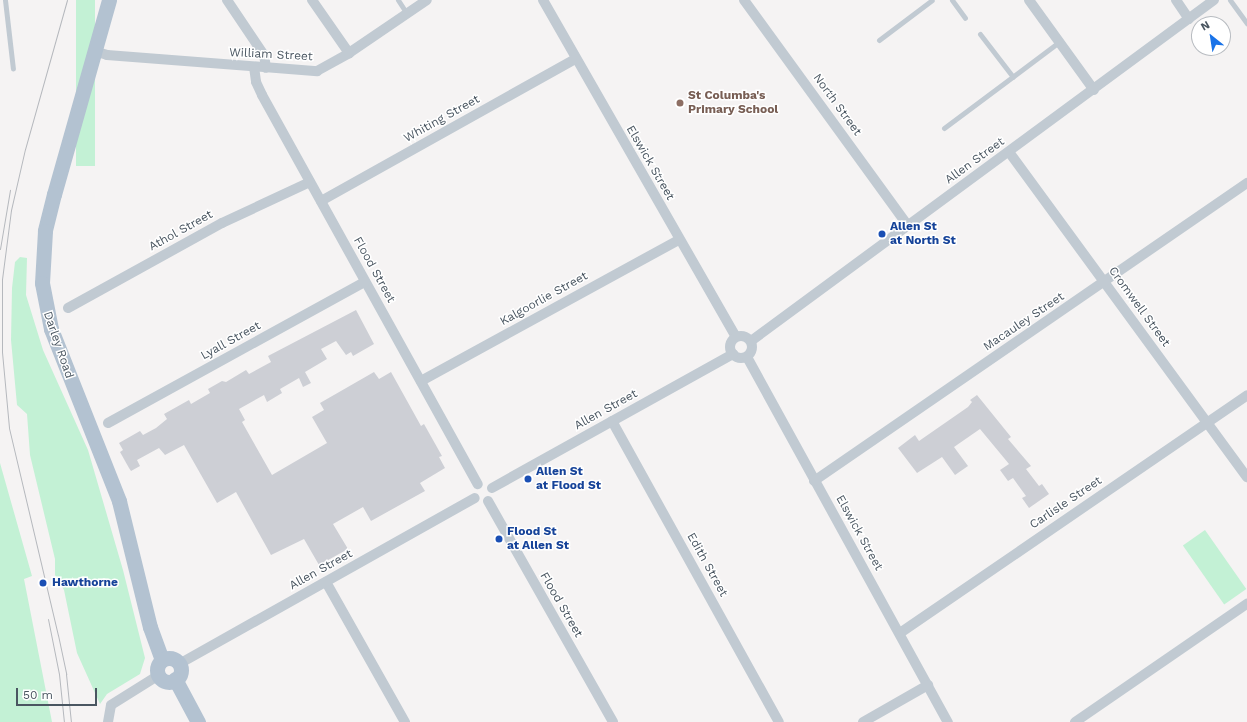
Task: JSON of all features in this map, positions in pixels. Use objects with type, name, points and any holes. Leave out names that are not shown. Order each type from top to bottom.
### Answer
[{"type":"main road","name":"Darley Road","points":[[109,0],[45,231],[42,256],[43,295],[50,329],[64,368],[119,501],[150,627],[162,660]]},
{"type":"main road","points":[[172,658],[179,664],[180,672],[176,679],[166,681],[158,676],[158,665],[162,660],[172,658]]},
{"type":"main road","points":[[176,679],[198,722]]},
{"type":"street","points":[[227,0],[264,55],[266,68]]},
{"type":"street","points":[[312,0],[349,54]]},
{"type":"street","name":"William Street","points":[[94,51],[107,55],[317,71],[349,54],[428,0]]},
{"type":"street","name":"Elswick Street","points":[[543,0],[575,59],[736,337]]},
{"type":"street","name":"North Street","points":[[744,0],[908,226]]},
{"type":"street","points":[[1029,0],[1094,90]]},
{"type":"street","points":[[1176,0],[1189,19]]},
{"type":"street","name":"Allen Street","points":[[751,341],[1094,90],[1214,0]]},
{"type":"street","name":"Whiting Street","points":[[321,202],[575,59]]},
{"type":"street","name":"Flood Street","points":[[254,67],[256,82],[262,95],[478,484]]},
{"type":"street","name":"Cromwell Street","points":[[1009,152],[1247,477]]},
{"type":"street","name":"Athol Street","points":[[68,308],[222,223],[310,182]]},
{"type":"street","name":"Macauley Street","points":[[814,480],[1105,282],[1247,183]]},
{"type":"street","name":"Kalgoorlie Street","points":[[421,381],[679,240]]},
{"type":"street","name":"Lyall Street","points":[[108,422],[365,282]]},
{"type":"street","points":[[744,336],[751,341],[753,348],[747,357],[739,358],[732,354],[730,347],[736,337],[744,336]]},
{"type":"street","name":"Allen Street","points":[[492,488],[732,354]]},
{"type":"street","name":"Elswick Street","points":[[747,357],[948,722]]},
{"type":"street","name":"Carlisle Street","points":[[900,633],[1247,395]]},
{"type":"street","name":"Edith Street","points":[[612,421],[779,722]]},
{"type":"street","points":[[484,482],[492,488],[493,494],[488,501],[479,502],[475,498],[474,490],[478,484],[484,482]]},
{"type":"street","name":"Allen Street","points":[[179,664],[475,498]]},
{"type":"street","name":"Flood Street","points":[[488,501],[612,722]]},
{"type":"street","points":[[326,582],[405,722]]},
{"type":"street","points":[[1075,722],[1247,604]]},
{"type":"street","points":[[108,722],[109,708],[115,701],[158,676]]},
{"type":"street","points":[[863,722],[928,685]]},
{"type":"lane","points":[[5,0],[12,69]]},
{"type":"lane","points":[[398,0],[407,14]]},
{"type":"lane","points":[[879,40],[932,0]]},
{"type":"lane","points":[[952,0],[965,18]]},
{"type":"lane","points":[[1230,0],[1247,23]]},
{"type":"lane","points":[[980,34],[1013,77]]},
{"type":"lane","points":[[944,128],[1059,42]]},
{"type":"green space","points":[[76,0],[95,0],[95,166],[76,166]]},
{"type":"green space","points":[[20,257],[27,258],[26,295],[43,350],[88,450],[123,570],[145,658],[140,674],[107,694],[100,704],[77,653],[64,590],[55,575],[55,559],[30,455],[27,414],[17,405],[11,340],[12,288],[15,262]]},
{"type":"green space","points":[[0,463],[32,576],[24,579],[52,722],[0,722]]},
{"type":"green space","points":[[1205,530],[1246,589],[1224,604],[1183,545]]},
{"type":"building","points":[[356,310],[374,344],[353,356],[351,352],[346,355],[336,341],[321,349],[327,359],[305,372],[311,383],[303,387],[299,378],[280,389],[282,393],[267,402],[264,395],[239,409],[245,420],[242,422],[272,475],[327,443],[312,417],[324,410],[320,403],[374,372],[379,379],[391,372],[421,426],[424,424],[442,456],[439,457],[445,468],[420,483],[425,491],[371,521],[363,507],[333,524],[348,549],[319,565],[304,539],[271,555],[236,492],[217,503],[184,445],[165,455],[159,448],[137,460],[140,466],[131,471],[120,452],[123,450],[119,443],[140,431],[143,435],[156,428],[167,419],[164,414],[189,400],[191,404],[210,393],[208,389],[222,381],[226,382],[246,370],[249,374],[271,362],[268,356]]},
{"type":"building","points":[[977,395],[1011,437],[1008,439],[1031,466],[1026,469],[1039,486],[1042,484],[1049,494],[1029,508],[1022,498],[1026,496],[1013,478],[1008,481],[1000,470],[1009,464],[980,429],[954,447],[968,466],[955,475],[942,457],[917,473],[898,448],[915,435],[919,441],[968,407],[972,402],[970,400]]},
{"type":"tram line","points":[[67,0],[25,149],[11,210],[2,279],[2,352],[9,428],[58,635],[66,674],[71,722]]},
{"type":"tram line","points":[[0,249],[10,190]]},
{"type":"tram line","points":[[48,619],[59,674],[64,722]]},
{"type":"place","name":"St Columba's Primary School","points":[[680,103]]},
{"type":"place","name":"Allen St at North St","points":[[882,234]]},
{"type":"place","name":"Allen St at Flood St","points":[[528,479]]},
{"type":"place","name":"Flood St at Allen St","points":[[499,539]]},
{"type":"place","name":"Hawthorne","points":[[43,583]]}]
